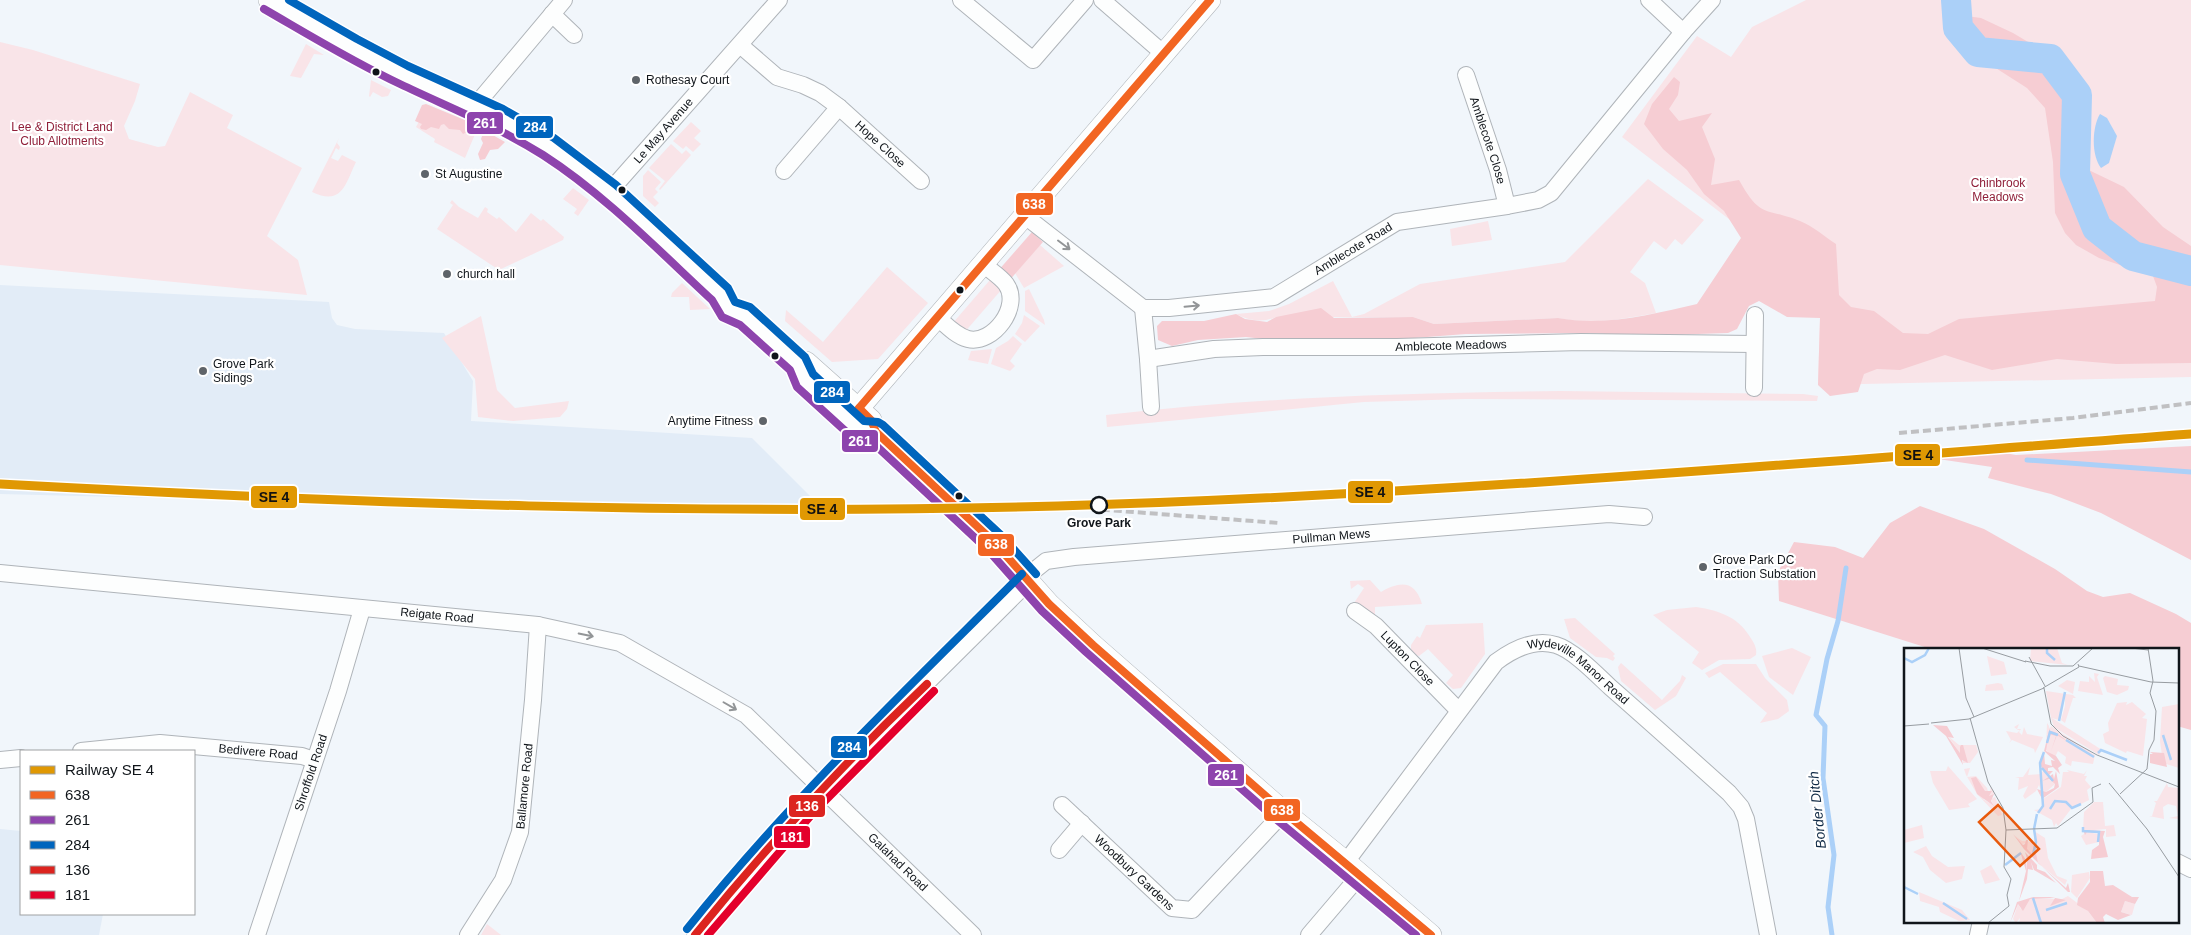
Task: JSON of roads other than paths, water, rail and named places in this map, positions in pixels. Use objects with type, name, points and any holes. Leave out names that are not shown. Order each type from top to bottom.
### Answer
[{"type":"main road","points":[[269,0],[375,60],[524,131],[549,147],[608,192],[720,295],[731,295],[744,306],[738,315],[798,364],[806,362],[849,410],[871,420],[876,432],[1000,548],[1050,604],[1093,645],[1284,812],[1354,868],[1431,935]]},
{"type":"main road","points":[[849,410],[937,317],[1210,0]]},
{"type":"street","points":[[475,106],[564,0]]},
{"type":"street","name":"Le May Avenue","points":[[608,192],[779,0]]},
{"type":"street","points":[[960,0],[1033,60],[1085,0]]},
{"type":"street","points":[[1102,0],[1164,54]]},
{"type":"street","points":[[1649,0],[1683,32]]},
{"type":"street","name":"Amblecote Road","points":[[1143,308],[1170,308],[1274,297],[1397,222],[1507,206],[1543,198],[1556,188],[1683,32],[1712,0]]},
{"type":"street","points":[[552,14],[574,35]]},
{"type":"street","name":"Hope Close","points":[[740,45],[777,77],[803,85],[820,93],[839,107],[921,181]]},
{"type":"street","name":"Amblecote Close","points":[[1466,75],[1498,170],[1507,206]]},
{"type":"street","points":[[784,171],[839,107]]},
{"type":"street","points":[[1025,216],[1143,308],[1151,407]]},
{"type":"street","points":[[937,317],[960,336],[968,339],[984,338],[993,333],[1000,325],[1008,310],[1009,292],[1006,284],[983,264]]},
{"type":"street","points":[[1754,388],[1755,315]]},
{"type":"street","name":"Amblecote Meadows","points":[[1148,359],[1214,350],[1255,347],[1397,347],[1581,342],[1754,344]]},
{"type":"street","name":"Pullman Mews","points":[[695,935],[734,885],[848,761],[1046,561],[1609,514],[1644,517]]},
{"type":"street","name":"Reigate Road","points":[[0,573],[538,625],[620,643],[746,715],[822,791]]},
{"type":"street","name":"Shroffold Road","points":[[257,935],[338,691],[362,608]]},
{"type":"street","name":"Lupton Close","points":[[1355,611],[1376,626],[1458,710]]},
{"type":"street","name":"Ballamore Road","points":[[468,935],[503,880],[520,832],[533,700],[538,625]]},
{"type":"street","name":"Wydeville Manor Road","points":[[1302,933],[1354,868],[1415,772],[1458,710],[1496,662],[1511,651],[1525,645],[1556,645],[1575,657],[1668,738],[1741,807],[1746,819],[1768,935]]},
{"type":"street","name":"Bedivere Road","points":[[91,750],[160,743],[302,756],[314,760]]},
{"type":"street","points":[[0,760],[20,758]]},
{"type":"street","name":"Galahad Road","points":[[822,791],[973,935]]},
{"type":"street","name":"Woodbury Gardens","points":[[1062,805],[1172,908],[1191,916],[1284,812]]},
{"type":"street","points":[[1060,850],[1082,823]]},
{"type":"street","points":[[2178,862],[2191,869]]},
{"type":"street","points":[[1978,935],[1981,922]]},
{"type":"water","points":[[2100,114],[2107,118],[2117,136],[2109,163],[2101,168],[2094,149],[2095,126]]},
{"type":"waterway","points":[[1956,0],[1958,28],[1978,52],[2050,59],[2077,95],[2075,174],[2097,228],[2133,256],[2191,271]]},
{"type":"waterway","name":"Border Ditch","points":[[2027,460],[2191,472]]},
{"type":"waterway","name":"Border Ditch","points":[[1832,935],[1828,907],[1834,855],[1823,778],[1825,726],[1816,715],[1827,659],[1838,621],[1846,568]]},
{"type":"railway","points":[[1899,433],[2073,418],[2191,403]]},
{"type":"railway","points":[[1054,506],[1279,523]]},
{"type":"place","name":"Rothesay Court","points":[[636,80]]},
{"type":"place","name":"St Augustine","points":[[425,174]]},
{"type":"place","name":"church hall","points":[[447,274]]},
{"type":"place","name":"Grove Park Sidings","points":[[203,371]]},
{"type":"place","name":"Anytime Fitness","points":[[763,421]]},
{"type":"place","name":"Grove Park","points":[[1099,505]]},
{"type":"place","name":"Grove Park DC Traction Substation","points":[[1703,567]]},
{"type":"park label","name":"Lee & District Land Club Allotments","points":[[62,134]]},
{"type":"park label","name":"Chinbrook Meadows","points":[[1998,190]]}]
